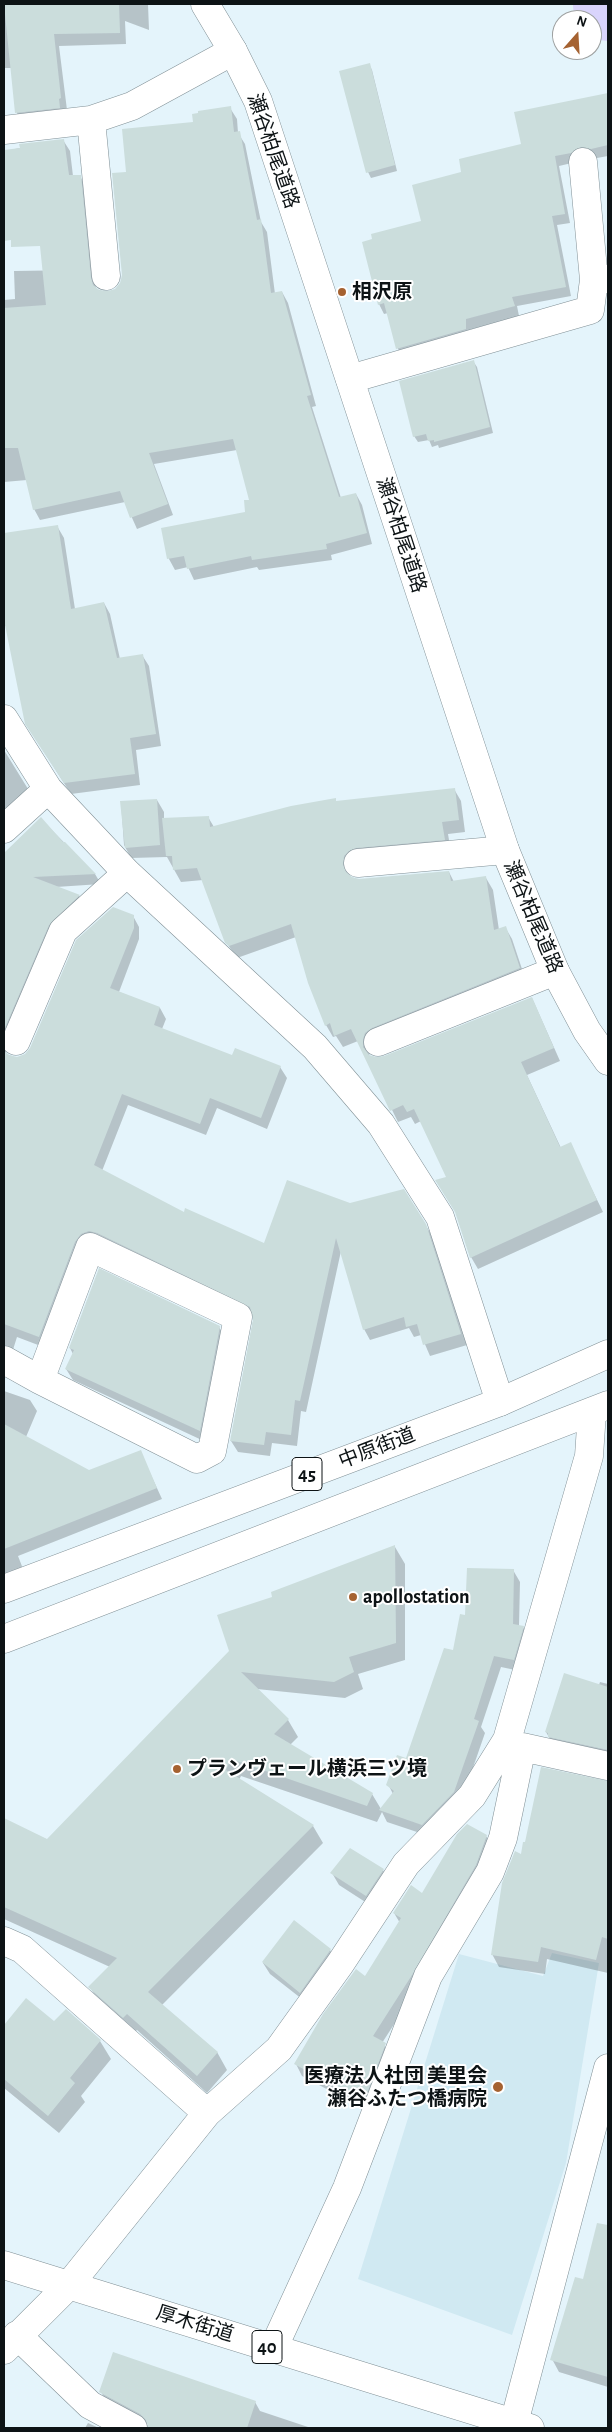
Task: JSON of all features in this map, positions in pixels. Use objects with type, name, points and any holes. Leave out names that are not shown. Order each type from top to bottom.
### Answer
[{"type":"street","name":"瀬谷柏尾道路","points":[[205,4],[233,50],[258,101],[505,850],[554,971],[587,1031],[608,1061]]},
{"type":"street","points":[[4,130],[91,120],[132,106],[233,50]]},
{"type":"street","points":[[91,120],[106,276]]},
{"type":"street","points":[[350,380],[590,310],[601,279],[583,162]]},
{"type":"street","points":[[4,719],[48,789],[127,873],[315,1047],[381,1124],[440,1217],[500,1402]]},
{"type":"street","points":[[4,829],[48,789]]},
{"type":"street","points":[[358,863],[505,850]]},
{"type":"street","points":[[16,1041],[64,931],[127,873]]},
{"type":"street","points":[[378,1042],[554,971]]},
{"type":"street","points":[[4,1360],[40,1380],[197,1459],[212,1451],[238,1317],[90,1247],[40,1380]]},
{"type":"street","name":"中原街道","points":[[4,1589],[500,1402],[608,1354]]},
{"type":"street","points":[[273,2348],[347,2188],[428,1976],[490,1872],[503,1838],[514,1744],[600,1409]]},
{"type":"street","name":"45","points":[[4,1639],[600,1409]]},
{"type":"street","points":[[514,1744],[608,1766]]},
{"type":"street","points":[[133,2428],[90,2406],[10,2342],[69,2285],[207,2113],[279,2049],[340,1964],[406,1864],[472,1796],[514,1744]]},
{"type":"street","points":[[4,1941],[22,1949],[207,2113]]},
{"type":"street","points":[[522,2426],[608,2068]]},
{"type":"street","name":"厚木街道","points":[[4,2265],[522,2426]]},
{"type":"shaded area","name":"医療法人社団 美里会 瀬谷ふたつ橋病院","points":[[552,1953],[599,1963],[566,2163],[512,2335],[358,2279],[459,1954],[543,1976]]},
{"type":"building","points":[[4,4],[119,4],[120,33],[54,34],[61,98],[59,99],[60,108],[15,113]]},
{"type":"building","points":[[370,63],[395,165],[366,173],[339,71]]},
{"type":"building","points":[[608,93],[608,145],[591,149],[581,147],[571,153],[555,156],[565,214],[552,216],[566,287],[512,297],[515,306],[466,319],[466,329],[396,349],[384,303],[378,305],[362,242],[372,239],[371,234],[421,221],[412,185],[461,172],[459,159],[521,144],[514,112]]},
{"type":"building","points":[[231,106],[234,132],[240,131],[257,220],[261,219],[271,293],[282,291],[311,395],[307,396],[339,497],[356,493],[367,533],[326,544],[327,549],[252,560],[251,556],[187,569],[184,556],[167,559],[161,528],[245,512],[244,500],[249,500],[233,439],[149,453],[168,504],[130,518],[120,491],[33,510],[18,448],[4,448],[4,308],[46,305],[40,246],[11,247],[11,240],[4,241],[4,150],[20,148],[19,144],[64,139],[69,175],[81,175],[93,285],[99,290],[108,291],[115,289],[120,283],[122,275],[112,173],[126,172],[122,129],[193,122],[192,114],[198,113],[198,111]]},
{"type":"building","points":[[474,360],[490,427],[434,442],[434,440],[428,441],[426,434],[413,437],[399,381]]},
{"type":"building","points":[[58,525],[71,609],[104,602],[117,658],[143,654],[156,734],[130,738],[135,774],[64,783],[25,724],[4,620],[4,533]]},
{"type":"building","points":[[455,788],[459,820],[442,822],[445,840],[356,848],[344,856],[343,865],[346,872],[352,877],[359,879],[449,871],[451,881],[486,876],[494,930],[506,926],[520,968],[372,1028],[365,1033],[363,1047],[369,1055],[376,1057],[384,1056],[532,997],[554,1048],[521,1062],[560,1147],[571,1142],[597,1200],[470,1258],[455,1212],[435,1180],[446,1177],[414,1109],[407,1112],[403,1105],[390,1111],[351,1029],[334,1036],[330,1023],[325,1026],[308,983],[291,924],[229,946],[225,943],[197,868],[173,870],[172,856],[166,856],[162,818],[209,816],[210,827],[291,806],[336,798],[336,801]]},
{"type":"building","points":[[157,799],[160,845],[125,848],[120,801]]},
{"type":"building","points":[[41,817],[63,842],[96,874],[33,877],[80,895],[49,925],[4,1030],[4,853]]},
{"type":"building","points":[[113,907],[134,915],[134,928],[110,988],[160,1007],[154,1025],[232,1055],[235,1048],[281,1066],[261,1118],[210,1098],[200,1124],[122,1094],[94,1165],[184,1212],[185,1208],[264,1243],[287,1180],[350,1203],[404,1189],[426,1224],[461,1334],[423,1345],[417,1324],[406,1327],[404,1317],[363,1330],[336,1238],[300,1401],[295,1400],[291,1435],[266,1432],[264,1445],[230,1441],[253,1320],[250,1307],[97,1233],[89,1231],[81,1234],[75,1242],[39,1337],[4,1324],[4,1051],[9,1055],[17,1057],[25,1054],[30,1048],[76,940]]},
{"type":"building","points":[[99,1268],[220,1326],[200,1431],[65,1369],[74,1350],[69,1348]]},
{"type":"building","points":[[4,1424],[89,1470],[141,1450],[157,1488],[4,1549]]},
{"type":"building","points":[[395,1545],[396,1643],[349,1657],[354,1672],[334,1682],[241,1672],[289,1719],[274,1734],[373,1793],[367,1806],[231,1759],[226,1770],[314,1825],[148,1992],[218,2052],[197,2076],[127,2014],[123,2018],[88,1987],[117,1958],[4,1907],[4,1818],[47,1839],[229,1651],[217,1615],[272,1597],[271,1592]]},
{"type":"building","points":[[467,1568],[514,1569],[513,1624],[524,1626],[514,1660],[494,1656],[474,1719],[479,1721],[454,1792],[422,1825],[379,1810],[394,1791],[386,1785],[397,1755],[406,1758],[444,1648],[453,1650],[460,1614],[465,1615]]},
{"type":"building","points":[[564,1673],[608,1687],[608,1750],[548,1737],[548,1733],[545,1732]]},
{"type":"building","points":[[541,1767],[608,1781],[608,1939],[602,1937],[596,1960],[541,1947],[538,1962],[491,1955],[502,1883],[515,1851],[521,1854]]},
{"type":"building","points":[[467,1824],[487,1835],[476,1865],[412,1975],[373,2036],[386,2043],[364,2101],[294,2064],[323,2014],[356,1969],[365,1976],[401,1918],[393,1913],[411,1885],[422,1893],[457,1834]]},
{"type":"building","points":[[350,1848],[384,1869],[366,1896],[330,1873]]},
{"type":"building","points":[[294,1920],[331,1949],[300,1993],[262,1962]]},
{"type":"building","points":[[26,1998],[54,2021],[66,2009],[101,2040],[70,2078],[75,2083],[48,2116],[4,2079],[4,2025]]},
{"type":"building","points":[[597,2223],[608,2225],[608,2377],[550,2360],[575,2277],[583,2279]]},
{"type":"building","points":[[113,2352],[256,2401],[247,2428],[148,2428],[146,2420],[140,2414],[99,2392]]},
{"type":"place","name":"相沢原","points":[[342,292]]},
{"type":"place","name":"apollostation","points":[[353,1597]]},
{"type":"place","name":"プランヴェール横浜三ツ境","points":[[177,1769]]},
{"type":"place","name":"医療法人社団 美里会 瀬谷ふたつ橋病院","points":[[498,2087]]}]
